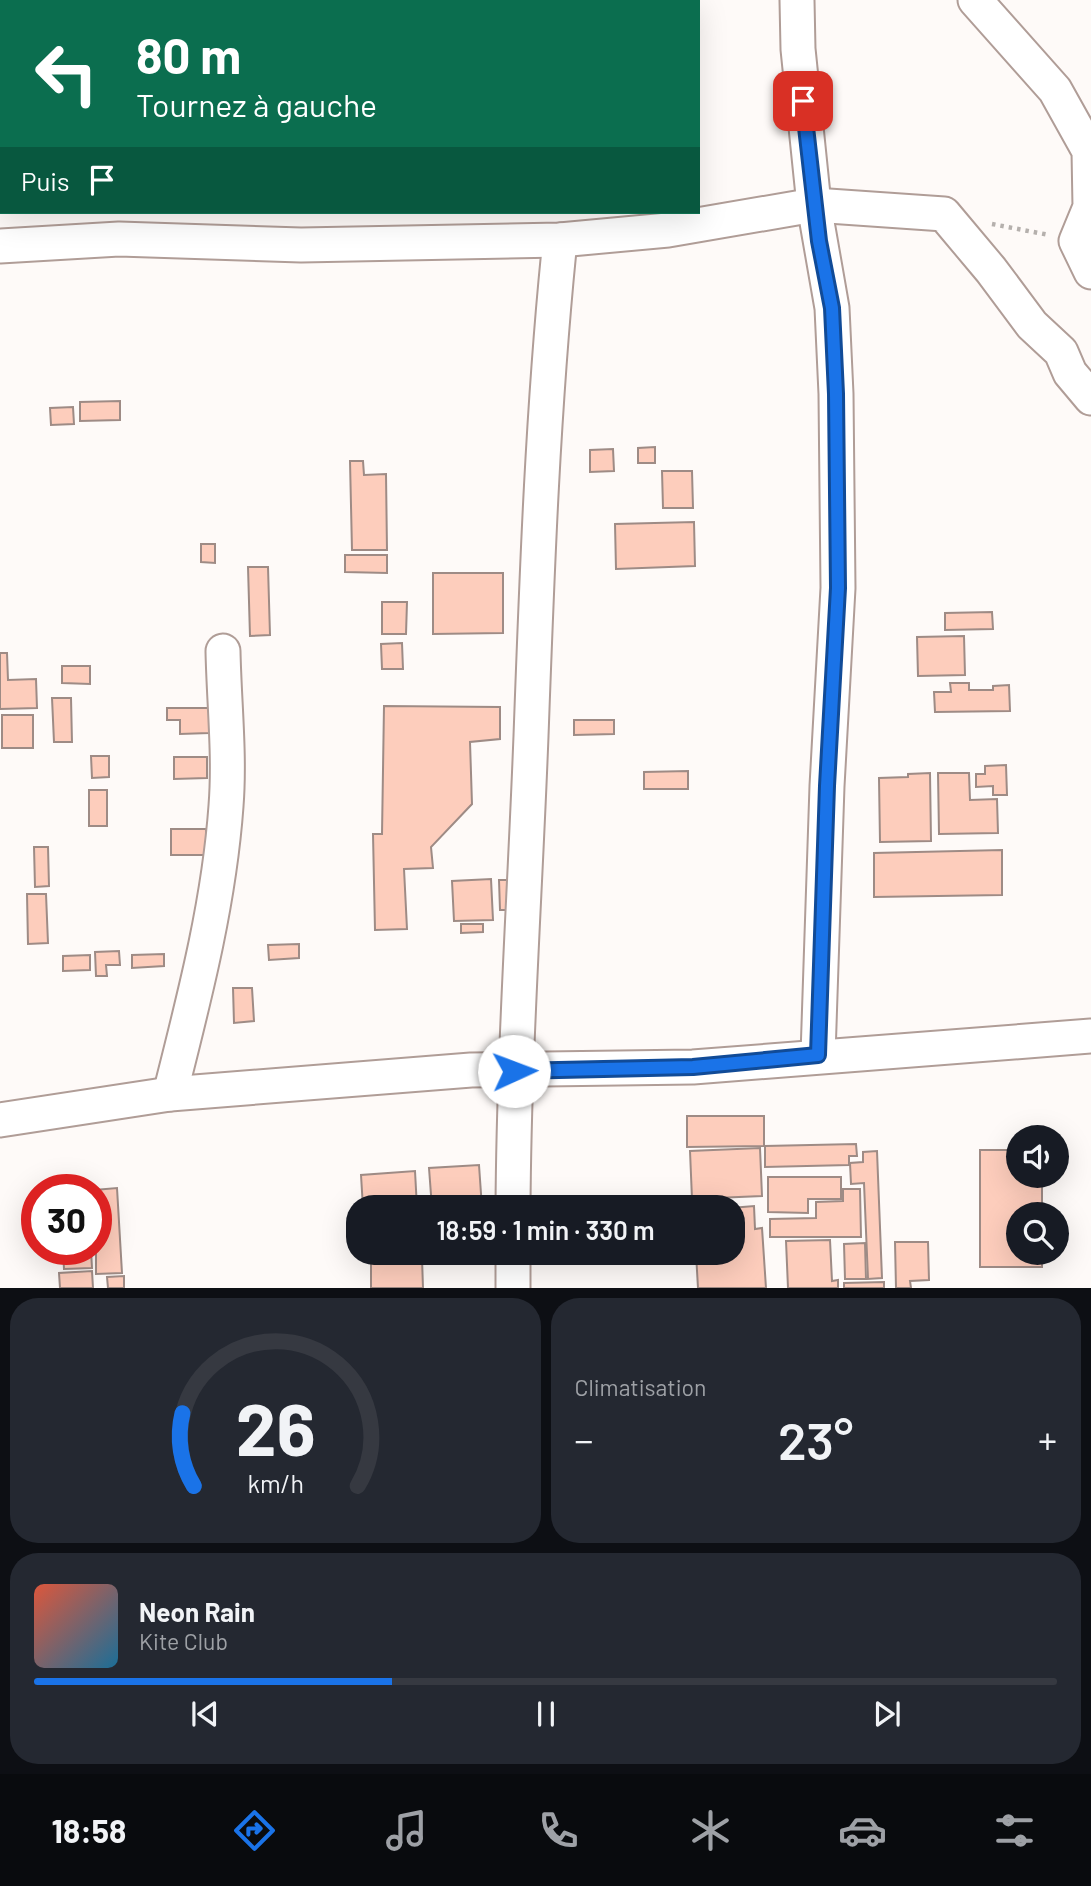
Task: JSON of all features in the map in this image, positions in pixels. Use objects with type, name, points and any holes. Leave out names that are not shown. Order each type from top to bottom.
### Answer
[{"type":"street","points":[[797,0],[798,49],[814,205],[832,308],[838,588],[827,786],[818,1055]]},
{"type":"street","points":[[975,0],[1055,90],[1090,150],[1090,207],[1076,241],[1091,272]]},
{"type":"street","points":[[0,246],[120,239],[302,245],[559,240],[668,230],[814,205],[944,214],[1032,325],[1061,352],[1070,373],[1091,398]]},
{"type":"street","points":[[513,1195],[514,1071],[531,737],[535,584],[559,240]]},
{"type":"street","points":[[170,1094],[201,971],[217,889],[226,804],[223,651]]},
{"type":"street","points":[[0,1120],[170,1094],[471,1070],[693,1067],[818,1055],[1091,1036]]},
{"type":"street","points":[[513,1265],[513,1287]]},
{"type":"path","points":[[944,214],[1076,241]]},
{"type":"building","points":[[120,401],[120,420],[80,421],[80,402]]},
{"type":"building","points":[[73,407],[74,424],[51,425],[50,408]]},
{"type":"building","points":[[655,447],[655,463],[638,463],[638,448]]},
{"type":"building","points":[[613,449],[614,471],[590,472],[590,450]]},
{"type":"building","points":[[350,461],[363,461],[364,475],[386,474],[387,550],[352,550]]},
{"type":"building","points":[[662,471],[692,471],[693,508],[663,508]]},
{"type":"building","points":[[694,522],[695,566],[616,569],[615,524]]},
{"type":"building","points":[[201,544],[215,544],[215,563],[201,562]]},
{"type":"building","points":[[345,555],[387,555],[387,573],[345,572]]},
{"type":"building","points":[[248,567],[268,567],[270,635],[250,636]]},
{"type":"building","points":[[433,573],[503,573],[503,633],[433,634]]},
{"type":"building","points":[[382,602],[407,602],[406,634],[382,634]]},
{"type":"building","points":[[992,612],[993,629],[945,630],[945,613]]},
{"type":"building","points":[[964,636],[965,675],[918,676],[917,637]]},
{"type":"building","points":[[402,643],[403,669],[382,669],[381,644]]},
{"type":"building","points":[[0,653],[7,653],[8,680],[36,679],[37,708],[0,709]]},
{"type":"building","points":[[62,666],[90,666],[90,684],[62,683]]},
{"type":"building","points":[[950,683],[969,683],[969,690],[993,690],[993,686],[1009,685],[1010,711],[935,712],[934,692],[951,692]]},
{"type":"building","points":[[52,698],[71,698],[72,742],[54,742]]},
{"type":"building","points":[[384,706],[500,707],[500,739],[470,742],[472,804],[431,847],[433,868],[404,869],[407,929],[375,930],[373,834],[382,834]]},
{"type":"building","points":[[167,708],[209,708],[209,733],[180,734],[180,720],[167,720]]},
{"type":"building","points":[[2,715],[33,715],[33,748],[2,748]]},
{"type":"building","points":[[574,720],[614,720],[614,734],[574,735]]},
{"type":"building","points":[[91,756],[109,756],[109,777],[92,778]]},
{"type":"building","points":[[174,757],[207,757],[207,778],[174,779]]},
{"type":"building","points":[[1006,765],[1007,795],[993,795],[993,786],[976,787],[976,774],[985,774],[985,766]]},
{"type":"building","points":[[688,771],[688,789],[644,789],[644,772]]},
{"type":"building","points":[[930,773],[931,841],[880,842],[879,778]]},
{"type":"building","points":[[938,773],[969,773],[970,800],[997,799],[998,833],[939,834]]},
{"type":"building","points":[[89,790],[107,790],[107,826],[89,826]]},
{"type":"building","points":[[171,829],[206,829],[207,855],[171,855]]},
{"type":"building","points":[[34,847],[48,847],[49,886],[35,887]]},
{"type":"building","points":[[1002,850],[1002,895],[874,897],[874,853]]},
{"type":"building","points":[[491,879],[493,920],[454,921],[452,881]]},
{"type":"building","points":[[499,880],[515,880],[516,910],[500,910]]},
{"type":"building","points":[[27,894],[46,894],[48,943],[28,944]]},
{"type":"building","points":[[461,924],[483,924],[483,932],[461,933]]},
{"type":"building","points":[[299,944],[299,958],[269,960],[268,945]]},
{"type":"building","points":[[119,951],[120,965],[106,965],[107,976],[96,976],[95,952]]},
{"type":"building","points":[[164,954],[164,966],[132,968],[132,955]]},
{"type":"building","points":[[90,955],[90,970],[63,971],[63,956]]},
{"type":"building","points":[[233,988],[252,988],[254,1021],[234,1023]]},
{"type":"building","points":[[687,1116],[764,1116],[764,1146],[687,1147]]},
{"type":"building","points":[[856,1144],[857,1156],[849,1156],[849,1165],[765,1167],[765,1146]]},
{"type":"building","points":[[760,1148],[762,1196],[692,1195],[690,1151]]},
{"type":"building","points":[[980,1150],[1006,1150],[1006,1188],[1042,1188],[1042,1202],[1006,1202],[1006,1265],[1042,1267],[980,1267]]},
{"type":"building","points":[[877,1151],[882,1278],[868,1279],[864,1183],[851,1184],[850,1163],[863,1162],[863,1152]]},
{"type":"building","points":[[479,1165],[481,1195],[431,1195],[429,1168]]},
{"type":"building","points":[[415,1171],[416,1195],[362,1195],[361,1175]]},
{"type":"building","points":[[768,1177],[841,1177],[841,1199],[808,1199],[808,1213],[768,1212]]},
{"type":"building","points":[[112,1188],[117,1188],[122,1273],[96,1274],[96,1265],[112,1265]]},
{"type":"building","points":[[843,1189],[860,1189],[861,1237],[770,1237],[770,1219],[816,1218],[816,1202],[843,1201]]},
{"type":"building","points":[[754,1206],[755,1229],[762,1228],[766,1288],[698,1288],[697,1265],[745,1265],[745,1207]]},
{"type":"building","points":[[830,1240],[832,1281],[838,1280],[838,1288],[788,1288],[786,1241]]},
{"type":"building","points":[[895,1242],[928,1242],[929,1280],[910,1281],[911,1288],[896,1288]]},
{"type":"building","points":[[865,1243],[866,1279],[845,1279],[844,1244]]},
{"type":"building","points":[[64,1265],[92,1265],[92,1268],[64,1269]]},
{"type":"building","points":[[371,1265],[422,1265],[423,1288],[371,1288]]},
{"type":"building","points":[[92,1271],[93,1288],[60,1288],[59,1273]]},
{"type":"building","points":[[124,1276],[124,1288],[108,1288],[107,1277]]},
{"type":"building","points":[[884,1282],[884,1288],[844,1288],[844,1283]]},
{"type":"route","points":[[514,1071],[693,1067],[818,1055],[827,786],[838,588],[836,394],[832,308],[819,241],[803,101]]}]
